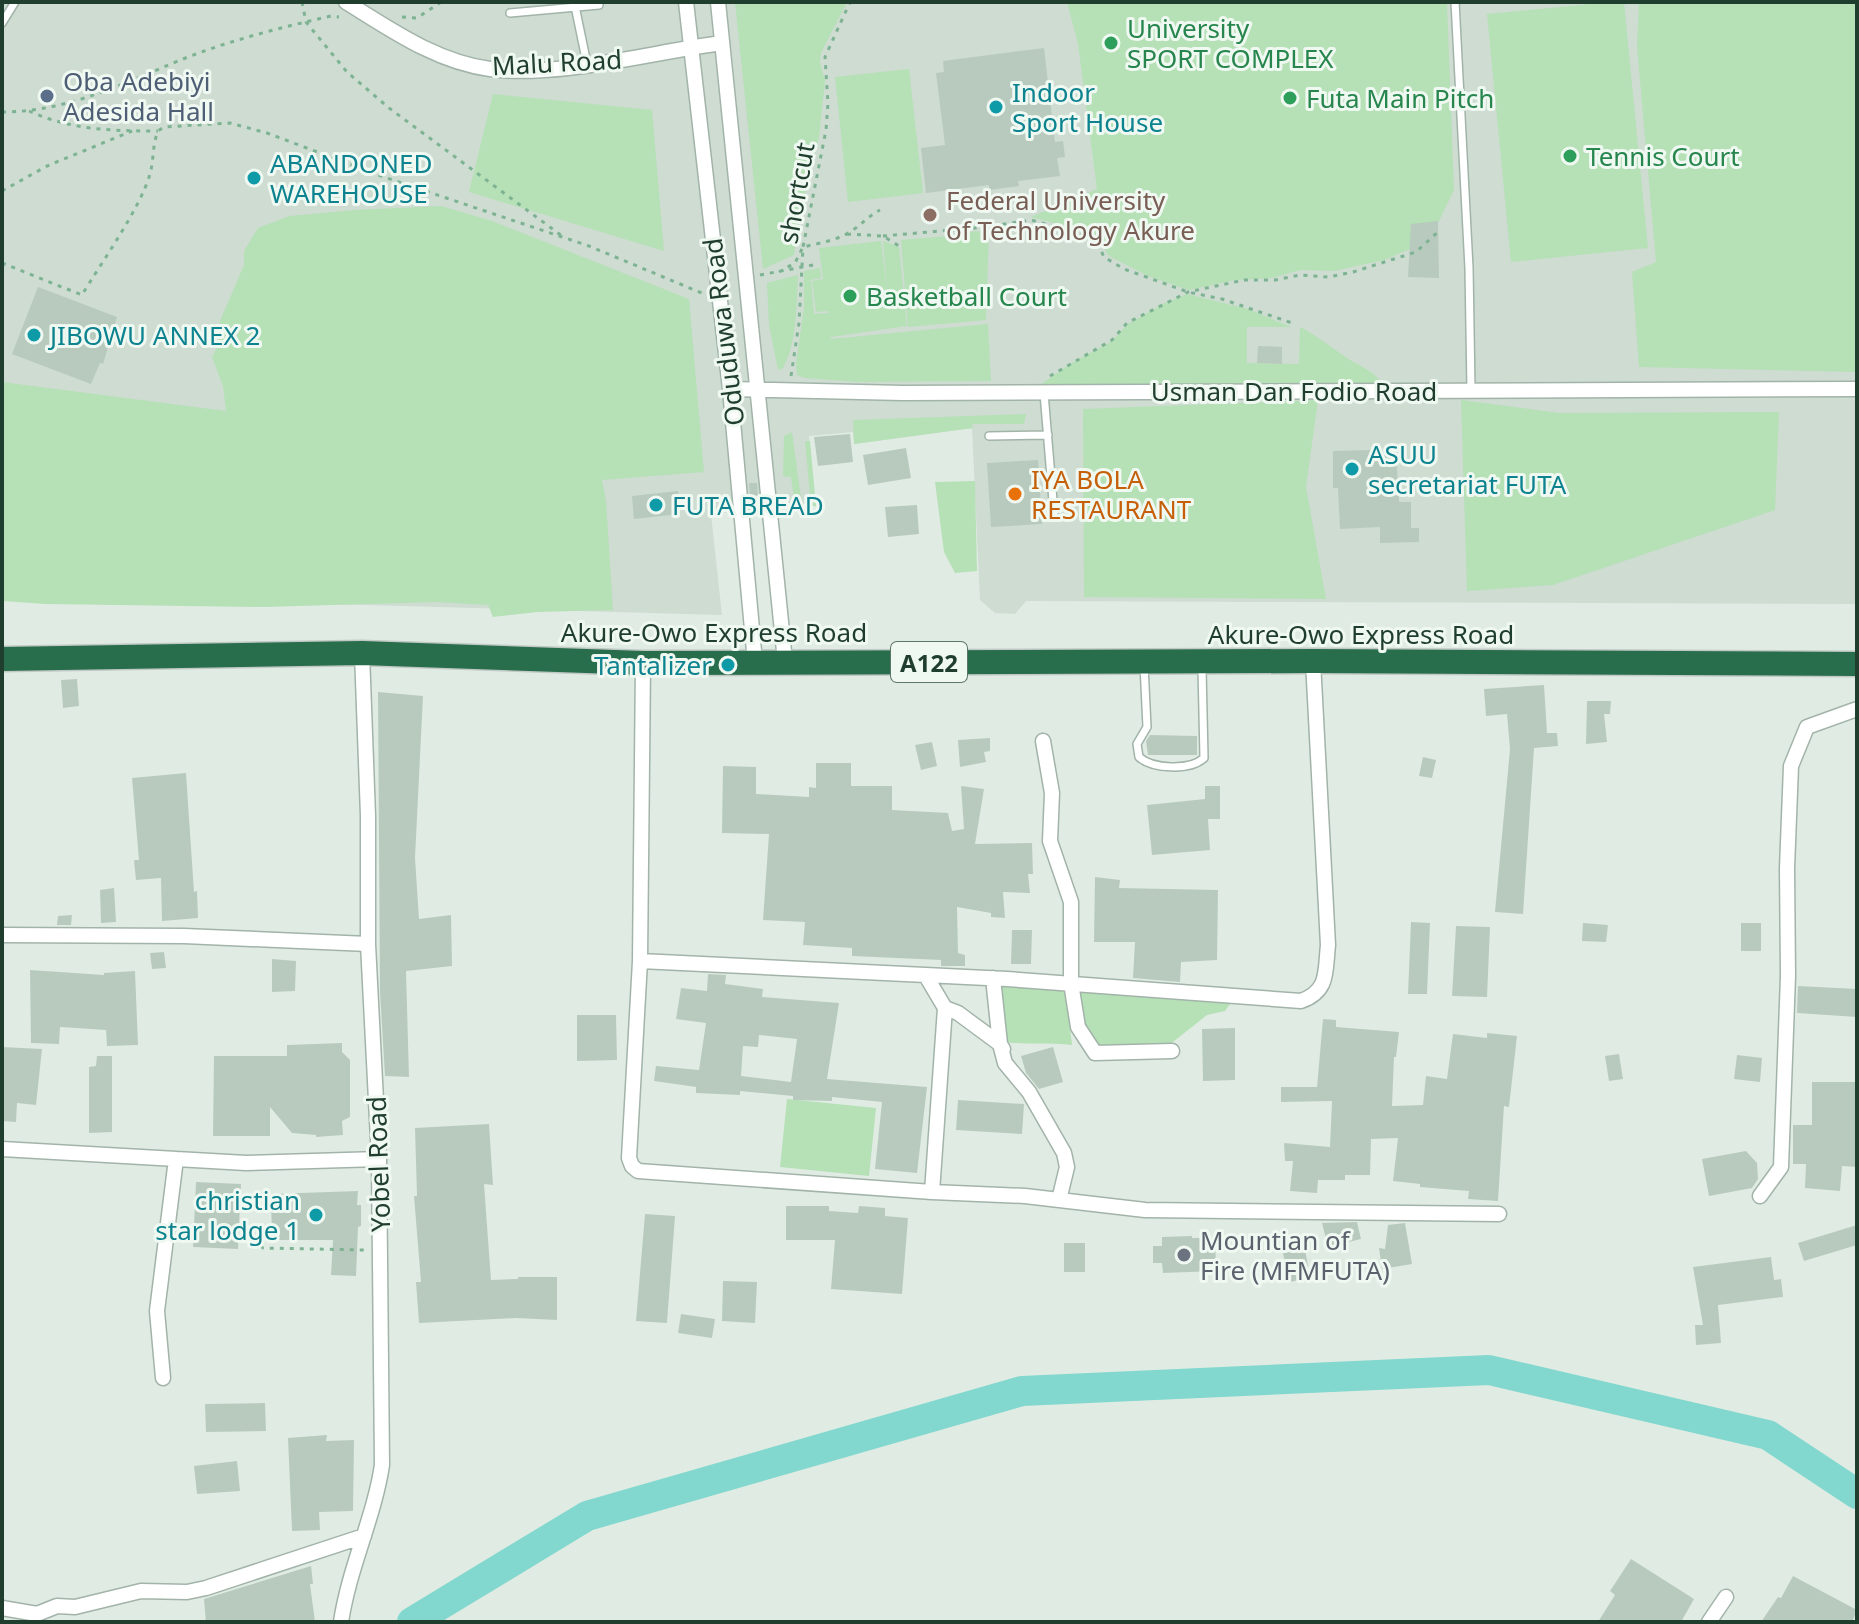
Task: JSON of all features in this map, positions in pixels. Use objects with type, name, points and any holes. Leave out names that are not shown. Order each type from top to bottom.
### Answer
[{"type":"highway","name":"Akure-Owo Express Road","points":[[2,659],[362,653],[643,663],[1313,661],[1857,664]]},
{"type":"street","name":"Malu Road","points":[[346,2],[416,45],[456,61],[489,69],[587,64],[722,43]]},
{"type":"street","name":"Oduduwa Road","points":[[686,2],[730,389],[755,662]]},
{"type":"street","points":[[718,2],[785,661]]},
{"type":"street","name":"Usman Dan Fodio Road","points":[[730,389],[781,393],[1046,385],[1471,390],[1857,389]]},
{"type":"street","points":[[748,573],[774,571]]},
{"type":"street","name":"Yobel Road","points":[[341,1622],[349,1577],[378,1490],[382,1465],[379,1159],[368,944],[368,816],[362,653]]},
{"type":"street","points":[[640,961],[993,978],[1301,1001],[1315,996],[1322,987],[1328,945],[1313,661]]},
{"type":"street","points":[[643,663],[640,961],[629,1158],[638,1171],[1059,1200],[1145,1210],[1499,1214]]},
{"type":"street","points":[[1760,1196],[1781,1167],[1791,766],[1807,727],[1857,709]]},
{"type":"street","points":[[1043,741],[1052,793],[1050,841],[1071,902],[1071,983],[1078,1027],[1095,1053],[1172,1051]]},
{"type":"street","points":[[2,935],[184,936],[368,944]]},
{"type":"street","points":[[926,976],[945,1008],[932,1192]]},
{"type":"street","points":[[993,978],[1005,1063],[1029,1092],[1064,1153],[1067,1167],[1059,1200]]},
{"type":"street","points":[[945,1008],[958,1013],[1000,1044],[1024,1084],[1005,1063]]},
{"type":"street","points":[[2,1149],[246,1163],[379,1159]]},
{"type":"street","points":[[163,1378],[157,1311],[176,1159]]},
{"type":"street","points":[[2,1608],[37,1614],[57,1606],[75,1607],[141,1591],[187,1592],[364,1536]]},
{"type":"street","points":[[1709,1622],[1726,1597]]},
{"type":"lane","points":[[2,23],[15,2]]},
{"type":"lane","points":[[1455,2],[1469,268],[1471,390]]},
{"type":"lane","points":[[510,13],[599,5]]},
{"type":"lane","points":[[575,6],[587,64]]},
{"type":"lane","points":[[1046,385],[1054,513]]},
{"type":"lane","points":[[989,436],[1048,435]]},
{"type":"lane","points":[[1144,662],[1147,727],[1137,744],[1139,757],[1147,764],[1178,766],[1199,763],[1204,758],[1202,661]]},
{"type":"path","points":[[302,2],[306,22],[347,72],[378,99],[564,238]]},
{"type":"path","points":[[404,17],[417,18],[441,2]]},
{"type":"path","name":"shortcut","points":[[781,393],[792,374],[803,247],[826,130],[825,57],[850,2]]},
{"type":"path","points":[[2,112],[28,111],[100,95],[180,60],[306,22],[331,16],[374,19]]},
{"type":"path","points":[[28,111],[54,122],[85,129],[158,131],[164,127],[230,123],[267,133],[381,176],[564,238],[719,299]]},
{"type":"path","points":[[2,191],[47,166],[132,131]]},
{"type":"path","points":[[2,263],[82,295],[135,207],[150,174],[158,131]]},
{"type":"path","points":[[779,272],[795,263],[803,247],[827,242],[880,210]]},
{"type":"path","points":[[843,234],[883,236],[1031,220],[1086,235],[1097,242],[1104,257],[1124,269],[1292,323]]},
{"type":"path","points":[[1046,385],[1112,340],[1127,323],[1188,292],[1244,280],[1275,280],[1300,275],[1328,277],[1353,272],[1416,252],[1439,231]]},
{"type":"path","points":[[883,236],[899,246]]},
{"type":"path","points":[[760,275],[818,264]]},
{"type":"path","points":[[239,1225],[263,1248],[381,1250]]},
{"type":"shaded area","name":"Federal University of Technology Akure","points":[[2,2],[1857,2],[1857,604],[1026,601],[1015,614],[995,613],[980,600],[972,428],[854,444],[853,432],[809,436],[815,503],[711,514],[722,615],[2,595]]},
{"type":"green space","points":[[735,2],[847,2],[821,53],[820,63],[825,81],[819,137],[800,215],[794,255],[763,269]]},
{"type":"green space","points":[[1067,2],[1447,2],[1454,190],[1433,233],[1415,247],[1384,260],[1334,271],[1300,270],[1272,278],[1235,280],[1189,290],[1148,276],[1109,256],[1099,241],[1087,232],[1031,217],[1097,189],[1078,44]]},
{"type":"green space","name":"Tennis Court","points":[[1624,2],[1648,248],[1511,262],[1487,14]]},
{"type":"green space","points":[[1639,2],[1857,2],[1857,372],[1639,367],[1632,272],[1656,262],[1637,47]]},
{"type":"green space","points":[[909,69],[923,193],[848,202],[835,77]]},
{"type":"green space","points":[[493,94],[652,110],[664,251],[469,192]]},
{"type":"green space","points":[[441,206],[492,221],[689,299],[704,472],[602,480],[613,610],[493,617],[488,605],[437,602],[264,607],[2,601],[2,382],[226,411],[223,386],[212,357],[219,344],[220,321],[244,265],[244,251],[258,228],[290,216]]},
{"type":"green space","points":[[989,231],[986,320],[908,327],[901,240]]},
{"type":"green space","points":[[881,241],[887,291],[883,241],[899,247],[907,326],[831,339],[988,324],[991,381],[856,382],[797,375],[804,308],[804,271],[820,268],[821,278],[811,280],[814,314],[829,313],[816,312],[812,281],[823,279],[819,248]]},
{"type":"green space","points":[[798,275],[791,346],[783,368],[778,370],[769,325],[767,283]]},
{"type":"green space","points":[[1187,294],[1248,309],[1291,327],[1247,327],[1247,363],[1299,364],[1300,327],[1371,372],[1382,383],[1278,383],[1233,387],[1040,385],[1112,341],[1128,324]]},
{"type":"green space","points":[[1318,400],[1306,487],[1326,599],[1084,597],[1083,409]]},
{"type":"green space","points":[[1461,400],[1559,413],[1779,412],[1775,510],[1553,585],[1467,591]]},
{"type":"green space","points":[[1026,414],[1024,424],[972,424],[973,428],[854,444],[853,420]]},
{"type":"green space","points":[[792,432],[802,506],[795,507],[791,477],[783,476],[784,436]]},
{"type":"green space","points":[[805,441],[810,441],[816,506],[811,506]]},
{"type":"green space","points":[[975,481],[977,571],[955,573],[944,552],[935,482]]},
{"type":"green space","points":[[997,983],[1065,986],[1072,1045],[1005,1042]]},
{"type":"green space","points":[[1075,988],[1233,1000],[1225,1011],[1207,1015],[1168,1046],[1095,1049],[1081,1025]]},
{"type":"green space","points":[[787,1099],[876,1108],[869,1176],[780,1167]]},
{"type":"building","name":"Indoor Sport House","points":[[1044,48],[1055,142],[1063,141],[1065,157],[1057,158],[1060,176],[1018,181],[1019,186],[989,190],[989,185],[926,193],[921,148],[945,145],[936,73],[944,72],[943,61]]},
{"type":"building","points":[[1438,221],[1439,278],[1408,277],[1411,224]]},
{"type":"building","name":"JIBOWU ANNEX 2","points":[[38,287],[117,317],[103,364],[100,363],[91,384],[12,354]]},
{"type":"building","points":[[1258,346],[1282,347],[1282,364],[1257,363]]},
{"type":"building","points":[[850,434],[853,462],[818,466],[814,437]]},
{"type":"building","points":[[906,448],[911,478],[868,485],[863,455]]},
{"type":"building","points":[[1396,450],[1399,502],[1411,502],[1411,528],[1419,528],[1419,542],[1380,543],[1380,527],[1340,529],[1338,488],[1333,488],[1333,451]]},
{"type":"building","name":"IYA BOLA RESTAURANT","points":[[1038,460],[1042,524],[991,527],[987,463]]},
{"type":"building","points":[[749,483],[757,483],[759,508],[751,509]]},
{"type":"building","name":"FUTA BREAD","points":[[678,491],[680,514],[634,519],[632,496]]},
{"type":"building","points":[[917,505],[919,534],[888,537],[885,507]]},
{"type":"building","points":[[77,679],[79,706],[63,708],[61,680]]},
{"type":"building","points":[[1544,685],[1547,733],[1557,733],[1558,746],[1534,748],[1523,914],[1495,912],[1510,749],[1507,714],[1486,716],[1484,689]]},
{"type":"building","points":[[378,692],[423,696],[415,858],[419,919],[451,915],[452,966],[406,971],[409,1077],[385,1076],[380,992]]},
{"type":"building","points":[[1587,701],[1611,701],[1610,714],[1604,714],[1607,742],[1586,744]]},
{"type":"building","points":[[1150,735],[1197,736],[1197,755],[1148,755],[1146,741]]},
{"type":"building","points":[[990,738],[990,751],[984,752],[986,762],[960,767],[958,740]]},
{"type":"building","points":[[932,742],[937,766],[921,770],[915,745]]},
{"type":"building","points":[[1423,757],[1436,760],[1432,778],[1419,776]]},
{"type":"building","points":[[816,763],[851,763],[851,786],[892,786],[892,810],[948,813],[952,831],[964,829],[961,786],[984,789],[975,844],[1032,843],[1033,874],[1028,874],[1030,893],[1003,892],[1005,918],[957,907],[958,953],[965,955],[965,966],[941,966],[941,960],[852,956],[852,948],[803,945],[805,922],[763,920],[769,834],[722,833],[723,766],[756,767],[756,794],[809,797],[809,787],[816,788]]},
{"type":"building","points":[[186,773],[198,918],[162,921],[161,878],[136,880],[134,860],[139,860],[132,778]]},
{"type":"building","points":[[1205,786],[1220,786],[1220,819],[1208,819],[1210,850],[1152,855],[1147,805],[1205,799]]},
{"type":"building","points":[[1095,877],[1120,880],[1119,888],[1218,890],[1217,960],[1181,962],[1180,982],[1133,978],[1135,942],[1094,942]]},
{"type":"building","points":[[114,888],[116,922],[101,923],[100,890]]},
{"type":"building","points":[[72,915],[71,925],[57,925],[58,916]]},
{"type":"building","points":[[1411,922],[1430,923],[1427,994],[1408,994]]},
{"type":"building","points":[[1583,923],[1608,925],[1606,942],[1582,941]]},
{"type":"building","points":[[1741,923],[1761,923],[1761,951],[1741,951]]},
{"type":"building","points":[[1456,926],[1490,927],[1487,997],[1452,996]]},
{"type":"building","points":[[1012,930],[1032,930],[1031,964],[1011,964]]},
{"type":"building","points":[[164,952],[166,968],[152,969],[150,953]]},
{"type":"building","points":[[272,959],[296,961],[295,991],[272,992]]},
{"type":"building","points":[[30,970],[104,975],[135,971],[138,1045],[107,1046],[106,1030],[60,1027],[59,1044],[31,1043]]},
{"type":"building","points":[[708,974],[726,975],[725,984],[763,989],[762,997],[839,1003],[827,1079],[927,1087],[917,1173],[875,1169],[882,1102],[832,1097],[832,1101],[793,1100],[793,1096],[740,1091],[740,1095],[696,1093],[696,1087],[654,1081],[656,1066],[699,1070],[706,1023],[676,1019],[681,988],[707,991]],"holes":[[[759,1035],[797,1039],[791,1082],[741,1076],[743,1046],[758,1047]]]},
{"type":"building","points":[[1798,986],[1857,989],[1857,1017],[1797,1013]]},
{"type":"building","points":[[577,1015],[616,1015],[617,1060],[577,1061]]},
{"type":"building","points":[[1323,1019],[1336,1020],[1336,1027],[1399,1032],[1394,1057],[1392,1106],[1423,1105],[1426,1076],[1447,1079],[1453,1034],[1487,1038],[1487,1033],[1517,1036],[1509,1107],[1504,1106],[1498,1201],[1468,1199],[1469,1191],[1420,1187],[1420,1184],[1393,1181],[1398,1138],[1371,1139],[1370,1175],[1345,1175],[1345,1180],[1318,1180],[1317,1193],[1290,1191],[1293,1161],[1285,1161],[1284,1143],[1330,1147],[1332,1101],[1281,1102],[1281,1087],[1317,1087]]},
{"type":"building","points":[[1235,1028],[1235,1080],[1203,1081],[1202,1029]]},
{"type":"building","points":[[342,1043],[342,1052],[350,1060],[350,1117],[342,1121],[343,1135],[316,1137],[292,1133],[270,1107],[270,1136],[213,1136],[214,1056],[287,1056],[287,1045]]},
{"type":"building","points":[[2,1047],[42,1049],[36,1105],[17,1103],[16,1122],[2,1121]]},
{"type":"building","points":[[1053,1047],[1063,1082],[1039,1089],[1026,1073],[1021,1056]]},
{"type":"building","points":[[1619,1054],[1623,1079],[1609,1081],[1605,1056]]},
{"type":"building","points":[[1737,1055],[1762,1058],[1760,1082],[1734,1079]]},
{"type":"building","points":[[97,1056],[112,1056],[112,1132],[89,1133],[89,1067],[96,1066]]},
{"type":"building","points":[[1812,1082],[1857,1082],[1857,1167],[1842,1166],[1840,1191],[1805,1188],[1806,1164],[1793,1164],[1793,1125],[1812,1125]]},
{"type":"building","points":[[958,1100],[1024,1104],[1022,1134],[956,1130]]},
{"type":"building","points":[[489,1124],[493,1185],[484,1184],[491,1280],[557,1277],[557,1320],[516,1318],[419,1323],[416,1282],[421,1282],[414,1196],[417,1196],[415,1128]]},
{"type":"building","points":[[1746,1151],[1757,1163],[1758,1179],[1752,1188],[1709,1196],[1702,1159]]},
{"type":"building","points":[[196,1182],[241,1184],[238,1249],[193,1247]]},
{"type":"building","name":"christian star lodge 1","points":[[358,1191],[361,1226],[358,1227],[356,1276],[331,1275],[333,1240],[272,1240],[271,1194]]},
{"type":"building","points":[[786,1206],[829,1206],[829,1211],[858,1213],[859,1206],[885,1208],[885,1216],[908,1218],[902,1294],[831,1289],[835,1240],[786,1240]]},
{"type":"building","points":[[645,1214],[675,1216],[667,1323],[636,1321]]},
{"type":"building","points":[[1357,1222],[1361,1239],[1328,1247],[1322,1223]]},
{"type":"building","points":[[1405,1223],[1412,1264],[1382,1269],[1379,1248],[1385,1249],[1388,1225]]},
{"type":"building","points":[[1857,1225],[1857,1245],[1804,1261],[1798,1243]]},
{"type":"building","name":"Mountian of Fire (MFMFUTA)","points":[[1162,1237],[1215,1238],[1216,1271],[1163,1273],[1162,1263],[1153,1263],[1153,1246],[1162,1246]]},
{"type":"building","points":[[1064,1243],[1085,1243],[1085,1272],[1064,1272]]},
{"type":"building","points":[[1305,1249],[1310,1278],[1289,1282],[1283,1253]]},
{"type":"building","points":[[1771,1257],[1774,1280],[1781,1279],[1783,1297],[1718,1305],[1721,1343],[1696,1345],[1695,1325],[1703,1325],[1693,1267]]},
{"type":"building","points":[[723,1281],[757,1282],[755,1323],[722,1321]]},
{"type":"building","points":[[681,1314],[715,1319],[712,1338],[678,1333]]},
{"type":"building","points":[[265,1403],[266,1431],[206,1432],[205,1404]]},
{"type":"building","points":[[327,1435],[326,1441],[354,1440],[353,1511],[319,1512],[320,1530],[292,1531],[288,1438]]},
{"type":"building","points":[[237,1461],[240,1491],[197,1494],[194,1466]]},
{"type":"building","points":[[1631,1559],[1694,1599],[1681,1622],[1598,1622],[1615,1595],[1610,1591]]},
{"type":"building","points":[[311,1566],[315,1622],[206,1622],[204,1599]]},
{"type":"building","points":[[1793,1576],[1857,1610],[1852,1622],[1761,1622],[1778,1597],[1781,1598]]},
{"type":"waterway","points":[[412,1622],[587,1516],[1022,1391],[1489,1370],[1768,1435],[1857,1494]]},
{"type":"place","name":"University SPORT COMPLEX","points":[[1111,43]]},
{"type":"place","name":"Oba Adebiyi Adesida Hall","points":[[47,96]]},
{"type":"place","name":"Futa Main Pitch","points":[[1290,98]]},
{"type":"place","name":"Indoor Sport House","points":[[996,107]]},
{"type":"place","name":"Tennis Court","points":[[1570,156]]},
{"type":"place","name":"ABANDONED WAREHOUSE","points":[[254,178]]},
{"type":"place","name":"Federal University of Technology Akure","points":[[930,215]]},
{"type":"place","name":"Basketball Court","points":[[850,296]]},
{"type":"place","name":"JIBOWU ANNEX 2","points":[[34,335]]},
{"type":"place","name":"ASUU secretariat FUTA","points":[[1352,469]]},
{"type":"place","name":"IYA BOLA RESTAURANT","points":[[1015,494]]},
{"type":"place","name":"FUTA BREAD","points":[[656,505]]},
{"type":"place","name":"Tantalizer","points":[[728,665]]},
{"type":"place","name":"christian star lodge 1","points":[[316,1215]]},
{"type":"place","name":"Mountian of Fire (MFMFUTA)","points":[[1184,1255]]}]
